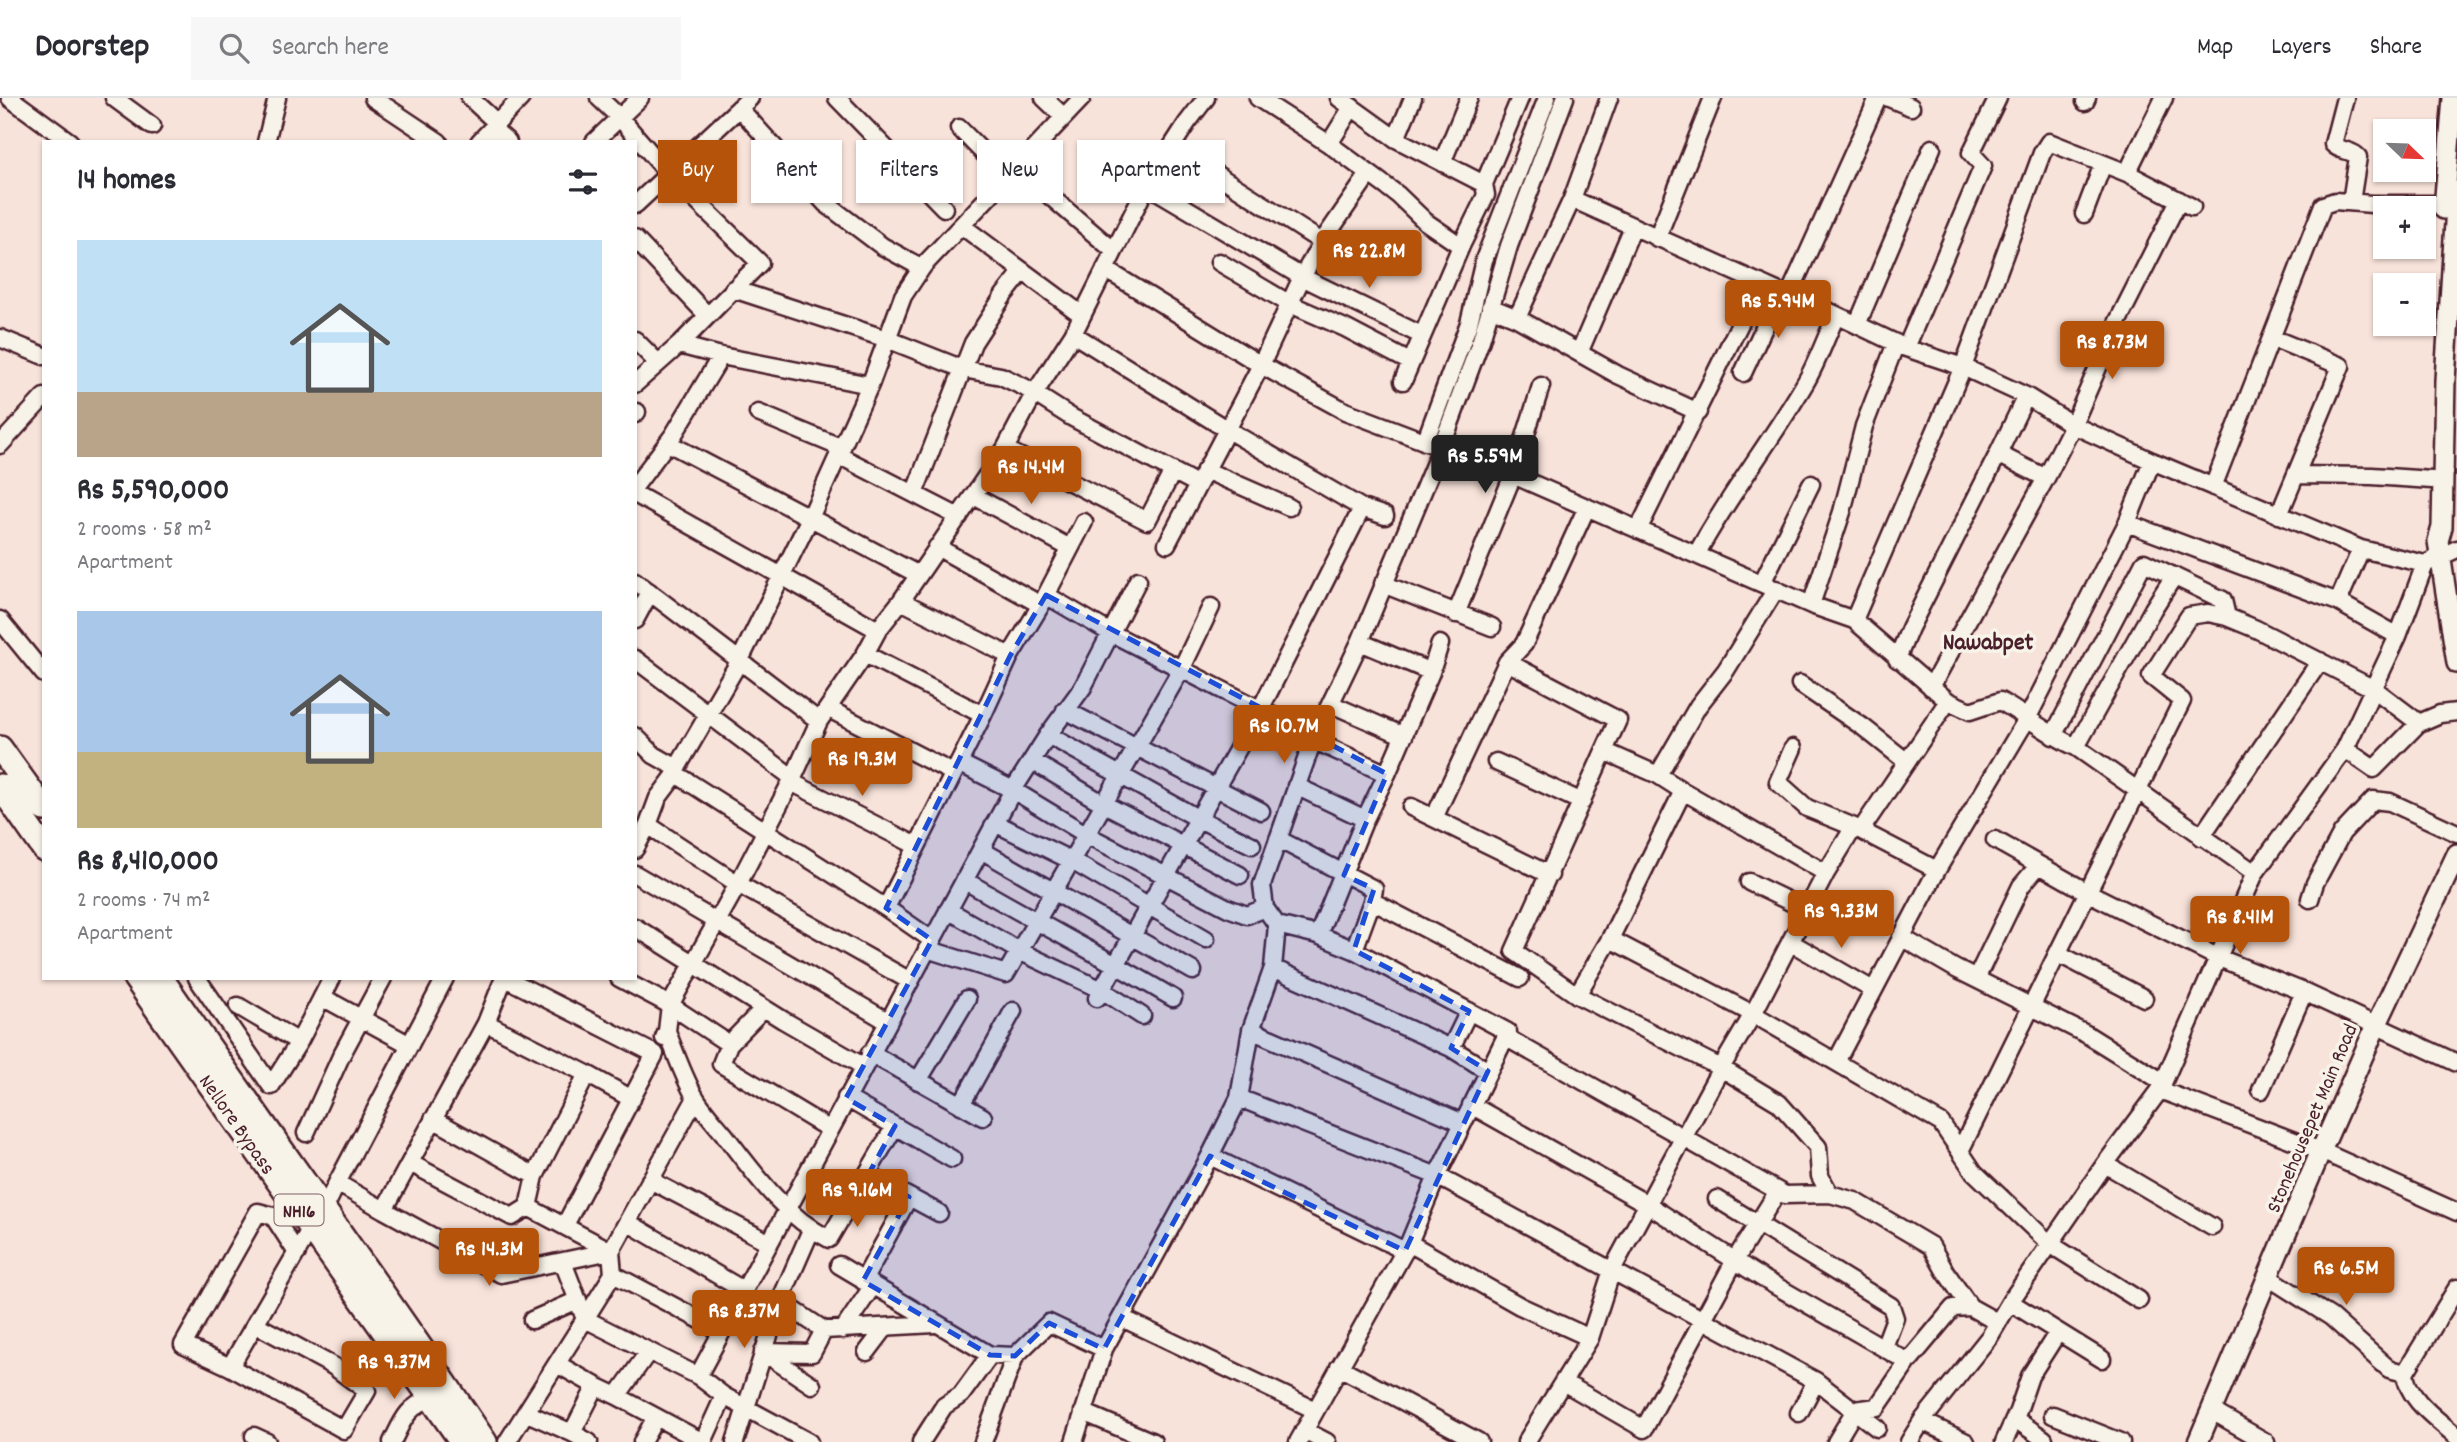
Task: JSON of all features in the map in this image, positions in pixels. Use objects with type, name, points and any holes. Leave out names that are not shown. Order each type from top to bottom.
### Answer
[{"type":"highway","points":[[0,748],[42,806]]},
{"type":"highway","points":[[0,786],[42,846]]},
{"type":"highway","name":"Nellore Bypass","points":[[137,980],[485,1442]]},
{"type":"highway","name":"Nellore Bypass","points":[[162,980],[297,1174],[318,1219],[431,1398],[462,1442]]},
{"type":"main road","points":[[2453,98],[2445,380],[2432,480],[2431,527],[2440,553],[2457,663]]},
{"type":"main road","points":[[2438,450],[2442,527],[2440,553]]},
{"type":"main road","name":"Stonehousepet Main Road","points":[[2198,1442],[2376,1026],[2457,854]]},
{"type":"street","points":[[10,98],[67,140]]},
{"type":"street","points":[[114,98],[152,126]]},
{"type":"street","points":[[266,140],[277,98]]},
{"type":"street","points":[[373,98],[436,140]]},
{"type":"street","points":[[470,98],[506,140]]},
{"type":"street","points":[[480,140],[522,98]]},
{"type":"street","points":[[599,98],[658,162]]},
{"type":"street","points":[[596,140],[640,98]]},
{"type":"street","points":[[837,98],[944,208]]},
{"type":"street","points":[[1044,98],[1064,117]]},
{"type":"street","points":[[1042,140],[1082,98]]},
{"type":"street","points":[[1258,98],[1329,144],[1398,195],[1426,222],[1461,246]]},
{"type":"street","points":[[1396,139],[1413,98]]},
{"type":"street","points":[[1442,163],[1469,98]]},
{"type":"street","points":[[1403,381],[1485,189],[1520,98]]},
{"type":"street","points":[[1425,442],[1469,323],[1484,260],[1547,98]]},
{"type":"street","points":[[1074,1442],[1104,1349],[1239,1098],[1251,1030],[1273,968],[1276,925],[1265,908],[1262,885],[1314,739],[1360,642],[1441,448],[1481,340],[1522,212],[1565,98]]},
{"type":"street","points":[[1517,318],[1572,199],[1609,98]]},
{"type":"street","points":[[1657,238],[1713,98]]},
{"type":"street","points":[[1743,373],[1785,293],[1878,98]]},
{"type":"street","points":[[1889,98],[1911,107]]},
{"type":"street","points":[[1811,605],[1842,512],[1864,426],[1983,166],[1971,153],[1998,98]]},
{"type":"street","points":[[2127,173],[2165,98]]},
{"type":"street","points":[[2345,98],[2333,144],[2338,149],[2358,157],[2351,202]]},
{"type":"street","points":[[1175,140],[1198,101]]},
{"type":"street","points":[[1329,144],[1346,102],[1396,139],[1442,163],[1522,212]]},
{"type":"street","points":[[704,140],[744,103],[825,203],[882,246],[922,268]]},
{"type":"street","points":[[959,128],[977,143]]},
{"type":"street","points":[[1854,620],[1963,368],[2042,153],[2049,142],[2127,173],[2185,204],[2118,321],[2073,425],[2046,478],[1931,687]]},
{"type":"street","points":[[1857,325],[1932,148]]},
{"type":"street","points":[[2084,214],[2103,164]]},
{"type":"street","points":[[1167,544],[1261,366],[1302,277],[1368,174]]},
{"type":"street","points":[[1225,180],[1322,242]]},
{"type":"street","points":[[637,203],[658,183]]},
{"type":"street","points":[[1572,199],[1901,346],[1963,368],[2026,396],[2073,425],[2152,461],[2361,549],[2440,553],[2345,749],[2255,873],[2161,1086],[2010,1302],[1990,1336],[1922,1421],[1909,1442]]},
{"type":"street","points":[[2213,487],[2323,205],[2335,201],[2372,204],[2452,200]]},
{"type":"street","points":[[637,382],[679,345],[760,263],[699,203]]},
{"type":"street","points":[[637,845],[658,798],[677,771],[740,660],[810,518],[870,385],[903,296],[922,268],[983,203]]},
{"type":"street","points":[[1052,203],[1113,250]]},
{"type":"street","points":[[565,1225],[667,1031],[670,1005],[738,884],[824,715],[878,630],[901,601],[1005,449],[1034,394],[1073,334],[1137,203]]},
{"type":"street","points":[[1179,203],[1302,277],[1421,335]]},
{"type":"street","points":[[962,226],[1082,315]]},
{"type":"street","points":[[1579,353],[1633,227]]},
{"type":"street","points":[[637,241],[707,315]]},
{"type":"street","points":[[1219,262],[1290,304],[1345,328],[1410,362]]},
{"type":"street","points":[[1105,269],[1261,366],[1345,411],[1513,475],[1811,605],[1854,620],[1948,701],[1970,711],[2000,701],[2053,736],[2076,747],[2255,873]]},
{"type":"street","points":[[914,494],[973,343],[1023,271]]},
{"type":"street","points":[[1637,530],[1760,283]]},
{"type":"street","points":[[733,289],[887,340],[963,369],[1001,376],[1050,406],[1173,471],[1201,477],[1289,507]]},
{"type":"street","points":[[1490,306],[1517,318],[1618,375],[1698,412]]},
{"type":"street","points":[[1696,555],[1713,523],[1806,382],[1836,316]]},
{"type":"street","points":[[1073,334],[1226,429],[1362,508],[1385,516]]},
{"type":"street","points":[[0,338],[42,355]]},
{"type":"street","points":[[2273,338],[2341,366],[2279,515]]},
{"type":"street","points":[[637,342],[658,363]]},
{"type":"street","points":[[679,345],[870,385]]},
{"type":"street","points":[[637,483],[668,443],[722,356]]},
{"type":"street","points":[[1456,614],[1513,475],[1541,386]]},
{"type":"street","points":[[1897,659],[2026,396]]},
{"type":"street","points":[[0,445],[42,399]]},
{"type":"street","points":[[758,412],[840,452],[959,517]]},
{"type":"street","points":[[668,443],[919,575]]},
{"type":"street","points":[[1005,449],[1147,521],[1173,471]]},
{"type":"street","points":[[1998,454],[2046,478]]},
{"type":"street","points":[[1836,1062],[1937,870],[2028,717],[2127,523],[2152,461]]},
{"type":"street","points":[[2296,475],[2432,480]]},
{"type":"street","points":[[1658,775],[1698,706],[1726,670],[1769,586],[1811,484]]},
{"type":"street","points":[[637,495],[878,630]]},
{"type":"street","points":[[974,496],[1070,548]]},
{"type":"street","points":[[1434,818],[1507,662],[1524,644],[1587,507]]},
{"type":"street","points":[[1099,994],[1261,708],[1362,508]]},
{"type":"street","points":[[886,908],[1010,656],[1044,600],[1084,522]]},
{"type":"street","points":[[2127,523],[2338,602],[2398,636]]},
{"type":"street","points":[[937,547],[1261,708],[1314,739],[1387,775]]},
{"type":"street","points":[[2338,602],[2361,549]]},
{"type":"street","points":[[2053,736],[2144,562],[2223,600],[2227,617]]},
{"type":"street","points":[[2076,747],[2153,608],[2174,576]]},
{"type":"street","points":[[698,1376],[1013,790],[1083,687],[1138,580]]},
{"type":"street","points":[[637,582],[740,660],[824,715],[1013,790],[1087,835],[1247,915],[1265,908]]},
{"type":"street","points":[[1383,584],[1492,627]]},
{"type":"street","points":[[637,616],[650,592]]},
{"type":"street","points":[[901,601],[1010,656]]},
{"type":"street","points":[[637,738],[654,755],[765,832],[886,908],[929,945],[1006,974],[1182,668],[1211,607]]},
{"type":"street","points":[[1960,1151],[2182,701],[2151,676],[2189,616],[2208,613],[2227,617],[2374,689],[2418,723]]},
{"type":"street","points":[[0,620],[42,672]]},
{"type":"street","points":[[1360,642],[1431,672]]},
{"type":"street","points":[[1318,935],[1365,819],[1431,672],[1440,644]]},
{"type":"street","points":[[865,654],[983,715]]},
{"type":"street","points":[[637,660],[792,780],[917,846]]},
{"type":"street","points":[[2201,837],[2320,661]]},
{"type":"street","points":[[1507,662],[1618,720],[1514,951],[1577,995],[1721,1068],[1779,1103],[1818,1147],[1820,1176],[1830,1194]]},
{"type":"street","points":[[1800,684],[1863,727],[1907,762]]},
{"type":"street","points":[[1528,1441],[1590,1338],[1612,1270],[1753,1014],[1826,873],[1948,701]]},
{"type":"street","points":[[1331,704],[1404,736]]},
{"type":"street","points":[[1066,710],[1261,811]]},
{"type":"street","points":[[2345,749],[2374,769],[2418,723],[2441,714],[2457,712]]},
{"type":"street","points":[[1048,735],[1199,819],[1252,845]]},
{"type":"street","points":[[1793,748],[1778,782],[1807,808],[1857,828],[1937,870]]},
{"type":"street","points":[[1604,751],[1658,775],[1826,873]]},
{"type":"street","points":[[1032,761],[1104,804],[1240,875]]},
{"type":"street","points":[[1496,762],[1582,802]]},
{"type":"street","points":[[1296,786],[1365,819]]},
{"type":"street","points":[[1577,995],[1610,939],[1683,791]]},
{"type":"street","points":[[2310,899],[2315,883],[2342,833],[2373,800],[2390,802],[2457,833]]},
{"type":"street","points":[[1411,807],[1550,875]]},
{"type":"street","points":[[995,824],[1072,861],[1206,939]]},
{"type":"street","points":[[648,825],[738,884],[910,981]]},
{"type":"street","points":[[1278,839],[1374,889],[1353,950]]},
{"type":"street","points":[[1994,840],[2089,893],[2219,958],[2304,992],[2457,1063]]},
{"type":"street","points":[[981,850],[1193,971]]},
{"type":"street","points":[[1976,979],[2021,886],[2039,865]]},
{"type":"street","points":[[637,875],[887,1021]]},
{"type":"street","points":[[964,880],[1173,998]]},
{"type":"street","points":[[1749,882],[1807,910]]},
{"type":"street","points":[[1372,901],[1520,978]]},
{"type":"street","points":[[948,909],[1142,1016]]},
{"type":"street","points":[[1276,925],[1318,935],[1353,950],[1508,1032],[1437,1176],[1407,1247],[1301,1436],[1327,1442]]},
{"type":"street","points":[[637,928],[764,1008],[867,1060],[918,1081],[983,1117]]},
{"type":"street","points":[[1900,937],[2086,1034],[2161,1086],[2321,1151],[2457,1212]]},
{"type":"street","points":[[1610,939],[1753,1014],[1941,1123],[1974,1172],[2050,1244],[2139,1300]]},
{"type":"street","points":[[1790,943],[1873,990]]},
{"type":"street","points":[[2059,954],[2144,998]]},
{"type":"street","points":[[1273,968],[1451,1048],[1488,1071]]},
{"type":"street","points":[[198,980],[271,1086],[299,1042],[330,980]]},
{"type":"street","points":[[306,1133],[342,1054],[382,980]]},
{"type":"street","points":[[230,1367],[318,1219],[444,980]]},
{"type":"street","points":[[384,1210],[486,1023],[504,980]]},
{"type":"street","points":[[509,980],[655,1055]]},
{"type":"street","points":[[623,980],[670,1005],[729,1044]]},
{"type":"street","points":[[2261,1090],[2304,992]]},
{"type":"street","points":[[322,997],[410,1045]]},
{"type":"street","points":[[918,1081],[967,999]]},
{"type":"street","points":[[238,1006],[299,1042]]},
{"type":"street","points":[[764,1008],[729,1044],[721,1064],[829,1129]]},
{"type":"street","points":[[961,1105],[1013,1010]]},
{"type":"street","points":[[1451,1048],[1469,1011]]},
{"type":"street","points":[[486,1023],[632,1099]]},
{"type":"street","points":[[1251,1030],[1462,1123]]},
{"type":"street","points":[[667,1031],[696,1098],[748,1165],[786,1209],[810,1230],[829,1239],[895,1126]]},
{"type":"street","points":[[1505,1037],[1785,1195],[1830,1194],[1856,1201],[1931,1246],[1970,1307],[1997,1322]]},
{"type":"street","points":[[410,1163],[512,1217],[528,1207],[536,1176],[587,1074]]},
{"type":"street","points":[[507,1442],[613,1274],[611,1251],[696,1098]]},
{"type":"street","points":[[846,1098],[952,1159]]},
{"type":"street","points":[[1239,1098],[1437,1176],[1816,1381],[1877,1428]]},
{"type":"street","points":[[1471,1105],[1647,1204],[1735,1260],[1908,1362]]},
{"type":"street","points":[[433,1119],[536,1176]]},
{"type":"street","points":[[1210,1156],[1407,1247],[1520,1306],[1590,1338]]},
{"type":"street","points":[[2105,1164],[2212,1227]]},
{"type":"street","points":[[868,1175],[939,1213]]},
{"type":"street","points":[[650,1180],[768,1242]]},
{"type":"street","points":[[337,1183],[501,1274],[611,1251]]},
{"type":"street","points":[[1563,1382],[1644,1429],[1735,1260],[1778,1191]]},
{"type":"street","points":[[843,1330],[909,1198]]},
{"type":"street","points":[[1717,1199],[1891,1306],[1895,1318],[1884,1347]]},
{"type":"street","points":[[528,1207],[611,1251]]},
{"type":"street","points":[[255,1324],[333,1366],[367,1391],[340,1436],[230,1367],[183,1345],[258,1212],[274,1216],[297,1252]]},
{"type":"street","points":[[627,1222],[743,1290]]},
{"type":"street","points":[[735,1442],[780,1301],[810,1230]]},
{"type":"street","points":[[563,1262],[585,1319],[698,1376],[724,1396],[809,1442]]},
{"type":"street","points":[[839,1265],[990,1355],[1014,1356]]},
{"type":"street","points":[[613,1274],[722,1331]]},
{"type":"street","points":[[2268,1277],[2331,1317],[2389,1369],[2405,1373]]},
{"type":"street","points":[[2457,1288],[2405,1373],[2411,1392],[2457,1440]]},
{"type":"street","points":[[532,1321],[578,1300]]},
{"type":"street","points":[[780,1301],[824,1330],[935,1324]]},
{"type":"street","points":[[2010,1302],[2102,1359]]},
{"type":"street","points":[[1836,1442],[1855,1410],[1877,1406],[1908,1362],[1953,1308],[1970,1307]]},
{"type":"street","points":[[1122,1318],[1315,1410]]},
{"type":"street","points":[[984,1442],[1014,1356],[1049,1323],[1104,1349]]},
{"type":"street","points":[[867,1352],[886,1327]]},
{"type":"street","points":[[763,1352],[812,1353],[824,1330]]},
{"type":"street","points":[[2004,1442],[2030,1376],[2058,1332]]},
{"type":"street","points":[[617,1396],[649,1351]]},
{"type":"street","points":[[763,1352],[812,1384]]},
{"type":"street","points":[[921,1442],[944,1406],[961,1395],[990,1355]]},
{"type":"street","points":[[557,1364],[703,1442],[724,1396]]},
{"type":"street","points":[[1339,1367],[1479,1442]]},
{"type":"street","points":[[1798,1413],[1816,1381]]},
{"type":"street","points":[[572,1433],[596,1386]]},
{"type":"street","points":[[392,1442],[401,1423],[415,1404],[431,1398]]},
{"type":"street","points":[[2212,1411],[2266,1442]]},
{"type":"street","points":[[1083,1412],[1153,1442]]},
{"type":"street","points":[[527,1413],[589,1442]]},
{"type":"street","points":[[2053,1415],[2121,1442]]},
{"type":"street","points":[[642,1442],[656,1417]]},
{"type":"street","points":[[2015,1419],[2044,1439]]},
{"type":"street","points":[[1922,1421],[1966,1442]]},
{"type":"highlighted area","points":[[1046,595],[1387,774],[1344,875],[1374,889],[1354,950],[1469,1011],[1451,1048],[1488,1071],[1405,1251],[1210,1156],[1104,1349],[1049,1323],[1015,1356],[990,1355],[863,1281],[909,1197],[868,1175],[895,1126],[846,1098],[932,940],[886,908],[1010,656]]},
{"type":"district","name":"Nawabpet","points":[[1988,641]]}]
